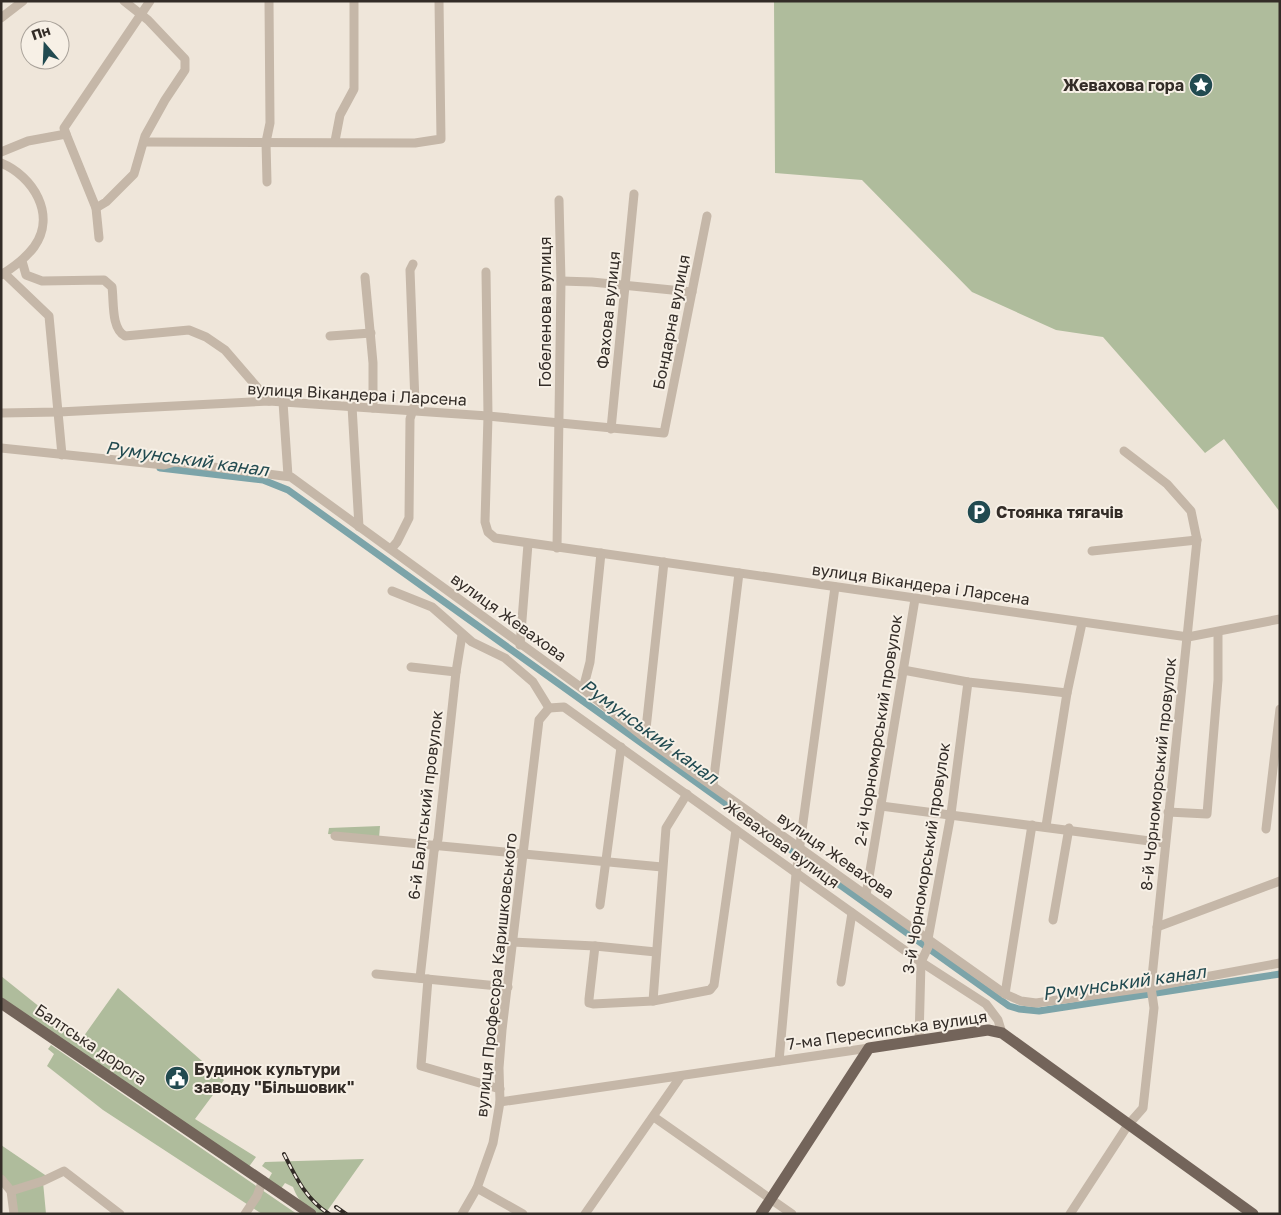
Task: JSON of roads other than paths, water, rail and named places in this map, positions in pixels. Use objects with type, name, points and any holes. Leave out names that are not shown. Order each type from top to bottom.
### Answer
[{"type":"main road","name":"Балтська дорога","points":[[1,1003],[311,1214]]},
{"type":"main road","name":"7-ма Пересипська вулиця","points":[[869,1048],[988,1030],[1002,1033],[1250,1213]]},
{"type":"main road","points":[[761,1214],[869,1048]]},
{"type":"street","points":[[1,18],[23,1]]},
{"type":"street","points":[[96,208],[106,202],[130,180],[145,142],[145,136],[156,114],[186,70],[185,59],[148,20],[124,1]]},
{"type":"street","points":[[99,238],[96,208],[64,128],[150,1]]},
{"type":"street","points":[[267,182],[266,142],[270,123],[269,1]]},
{"type":"street","points":[[335,141],[340,116],[354,89],[354,1]]},
{"type":"street","points":[[145,142],[174,140],[253,144],[266,142],[335,141],[415,143],[441,139],[439,1]]},
{"type":"street","points":[[1,152],[28,141],[66,134]]},
{"type":"street","points":[[1,163],[14,168],[26,178],[34,187],[42,208],[43,224],[35,246],[22,261],[3,274],[49,316],[60,412],[62,455]]},
{"type":"street","name":"Фахова вулиця","points":[[611,429],[634,194]]},
{"type":"street","name":"Гобеленова вулиця","points":[[559,200],[561,282],[560,424]]},
{"type":"street","name":"Бондарна вулиця","points":[[664,433],[707,216]]},
{"type":"street","points":[[22,261],[26,275],[42,281],[104,280],[109,282],[112,287],[117,327],[120,333],[125,336],[189,330],[206,337],[225,350],[269,401]]},
{"type":"street","points":[[391,549],[397,542],[409,518],[410,419],[415,404],[410,270],[412,264]]},
{"type":"street","points":[[486,272],[488,416]]},
{"type":"street","points":[[365,277],[371,333],[373,408]]},
{"type":"street","points":[[561,282],[626,285],[692,292]]},
{"type":"street","points":[[330,336],[371,333]]},
{"type":"street","name":"вулиця Вікандера і Ларсена","points":[[1,413],[60,412],[269,401],[488,416],[664,433]]},
{"type":"street","points":[[283,402],[288,476]]},
{"type":"street","points":[[352,406],[359,527]]},
{"type":"street","name":"вулиця Вікандера і Ларсена","points":[[488,416],[485,522],[488,532],[495,538],[1188,637],[1280,619]]},
{"type":"street","points":[[558,548],[560,424]]},
{"type":"street","name":"вулиця Жевахова","points":[[1,448],[164,465],[175,462],[288,476],[583,689],[645,738],[712,785],[800,852],[866,895],[929,942],[1005,994],[1021,1001],[1036,1004],[1151,987]]},
{"type":"street","name":"8-й Чорноморський провулок","points":[[1070,1214],[1128,1126],[1143,1108],[1154,1008],[1151,987],[1197,540],[1191,511],[1167,484],[1124,451]]},
{"type":"street","points":[[1092,551],[1197,540]]},
{"type":"street","points":[[520,645],[528,544]]},
{"type":"street","points":[[583,689],[590,662],[601,553]]},
{"type":"street","points":[[645,738],[664,562]]},
{"type":"street","points":[[712,785],[739,573]]},
{"type":"street","points":[[779,1061],[797,872],[835,587]]},
{"type":"street","points":[[392,592],[432,607],[452,623],[462,635],[505,658],[533,682],[549,708]]},
{"type":"street","name":"2-й Чорноморський провулок","points":[[866,895],[915,599]]},
{"type":"street","points":[[1046,826],[1067,692],[1082,623]]},
{"type":"street","points":[[1168,812],[1207,814],[1218,680],[1218,632]]},
{"type":"street","name":"6-й Балтський провулок","points":[[462,635],[436,845],[424,979],[421,1066],[500,1089]]},
{"type":"street","points":[[411,667],[456,672]]},
{"type":"street","points":[[903,670],[968,682],[1067,692]]},
{"type":"street","name":"3-й Чорноморський провулок","points":[[919,1040],[922,960],[929,942],[952,814],[968,682]]},
{"type":"street","name":"Жевахова вулиця","points":[[549,708],[564,707],[852,912],[986,1004],[998,1020],[1002,1033]]},
{"type":"street","name":"вулиця Професора Каришковського","points":[[462,1214],[477,1188],[493,1143],[500,1102],[499,1059],[539,720],[549,708]]},
{"type":"street","points":[[1266,829],[1280,709]]},
{"type":"street","points":[[600,905],[604,861],[621,747]]},
{"type":"street","points":[[653,1001],[666,828],[687,794]]},
{"type":"street","points":[[882,806],[1069,828],[1165,843]]},
{"type":"street","points":[[1005,994],[1032,825]]},
{"type":"street","points":[[1054,920],[1069,828]]},
{"type":"street","points":[[595,946],[589,1003],[653,1001],[710,990],[714,985],[736,830]]},
{"type":"street","points":[[335,836],[662,867]]},
{"type":"street","points":[[1157,927],[1280,881]]},
{"type":"street","points":[[841,982],[852,912]]},
{"type":"street","points":[[512,942],[595,946],[656,952]]},
{"type":"street","points":[[1151,987],[1280,963]]},
{"type":"street","points":[[376,974],[508,987]]},
{"type":"street","name":"7-ма Пересипська вулиця","points":[[500,1102],[869,1048]]},
{"type":"street","points":[[585,1214],[682,1076]]},
{"type":"street","points":[[654,1117],[792,1214]]},
{"type":"street","points":[[11,1191],[43,1181],[64,1171],[120,1214]]},
{"type":"street","points":[[1,1179],[11,1191],[14,1214]]},
{"type":"street","points":[[245,1214],[257,1196],[263,1180]]},
{"type":"street","points":[[477,1188],[523,1214]]},
{"type":"waterway","name":"Румунський канал","points":[[160,468],[263,480],[288,490],[1009,1006],[1039,1011],[1280,974]]},
{"type":"railway","points":[[284,1154],[297,1180],[308,1195],[329,1214]]},
{"type":"railway","points":[[336,1207],[346,1214]]},
{"type":"place","name":"Жевахова гора","points":[[1201,85]]},
{"type":"place","name":"Стоянка тягачів","points":[[979,512]]},
{"type":"place","name":"Будинок культури заводу \"Більшовик\"","points":[[177,1078]]}]
